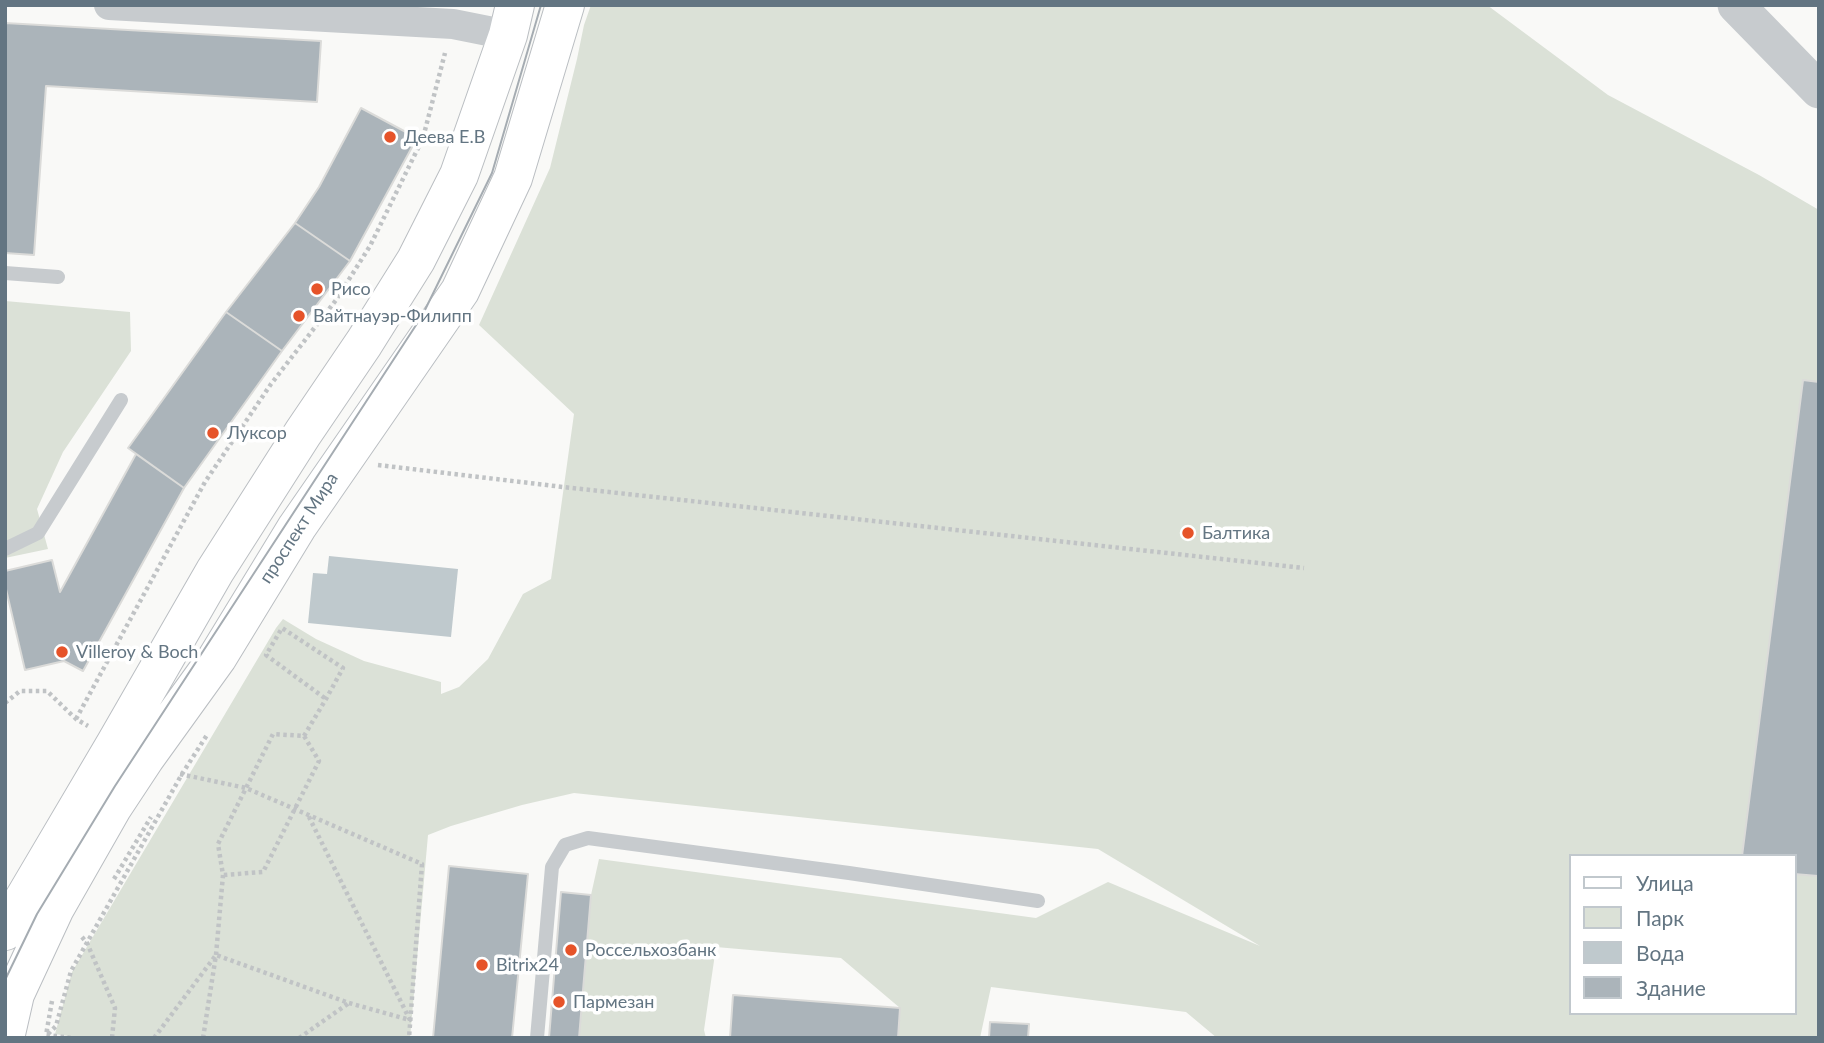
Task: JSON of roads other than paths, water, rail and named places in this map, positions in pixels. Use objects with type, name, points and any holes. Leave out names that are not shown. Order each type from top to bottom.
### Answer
[{"type":"main road","name":"проспект Мира","points":[[5,1038],[15,994],[50,920],[112,807],[217,658],[297,527],[460,291],[513,178],[565,5]]},
{"type":"main road","points":[[5,931],[215,571],[416,260],[460,175],[512,20]]},
{"type":"street","points":[[109,5],[453,24],[512,20]]},
{"type":"street","points":[[1736,5],[1819,90]]},
{"type":"lane","points":[[5,273],[58,276]]},
{"type":"lane","points":[[5,549],[38,533],[121,400]]},
{"type":"lane","points":[[537,1038],[552,867],[565,845],[588,838],[1038,901]]},
{"type":"water","points":[[329,556],[458,569],[451,637],[308,623],[313,573],[327,574]]},
{"type":"tram line","points":[[5,980],[37,914],[115,786],[422,316],[492,173],[541,5]]},
{"type":"place","name":"Деева Е.В","points":[[390,137]]},
{"type":"place","name":"Рисо","points":[[317,289]]},
{"type":"place","name":"Вайтнауэр-Филипп","points":[[299,316]]},
{"type":"place","name":"Луксор","points":[[213,433]]},
{"type":"place","name":"Балтика","points":[[1188,533]]},
{"type":"place","name":"Villeroy & Boch","points":[[62,652]]},
{"type":"place","name":"Россельхозбанк","points":[[571,950]]},
{"type":"place","name":"Bitrix24","points":[[482,965]]},
{"type":"place","name":"Пармезан","points":[[559,1002]]}]
